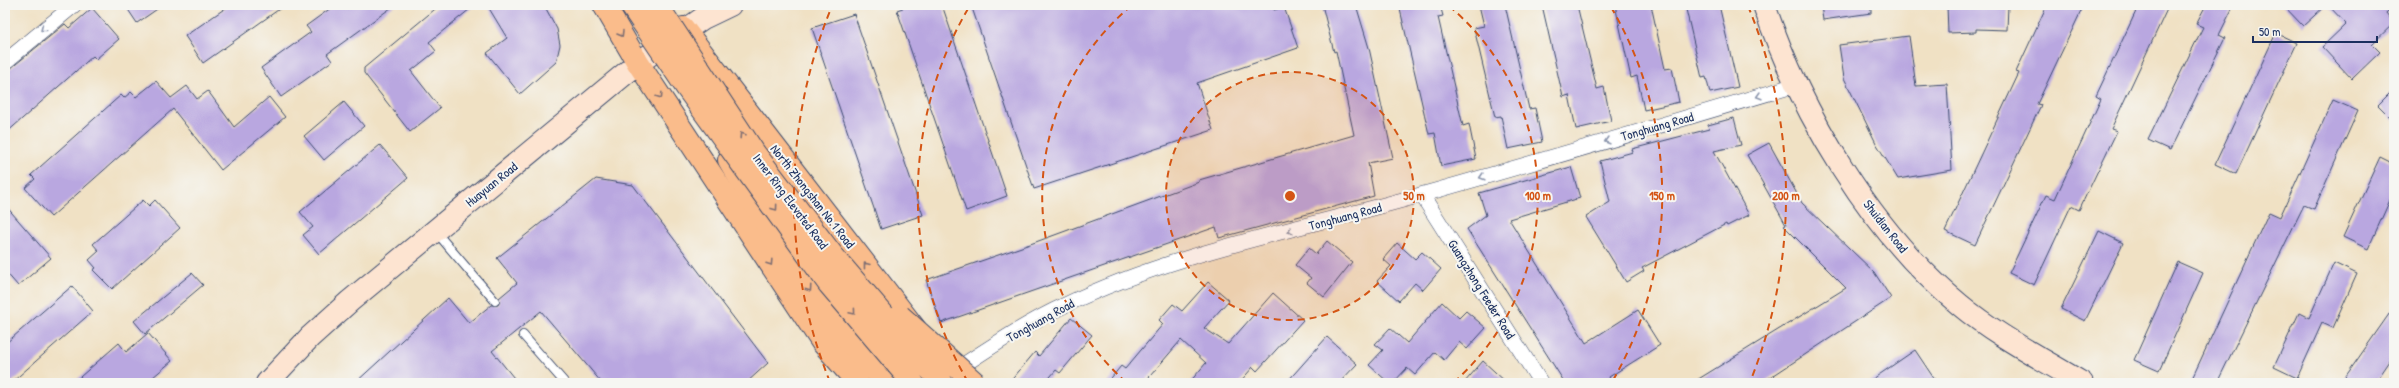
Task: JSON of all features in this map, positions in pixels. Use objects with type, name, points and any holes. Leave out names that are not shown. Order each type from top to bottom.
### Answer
[{"type":"main road","points":[[604,5],[638,63],[822,342],[858,383]]},
{"type":"main road","name":"Inner Ring Elevated Road","points":[[632,5],[687,88],[829,284],[913,383]]},
{"type":"main road","name":"Inner Ring Elevated Road","points":[[657,5],[755,154],[833,256],[947,381]]},
{"type":"main road","name":"North Zhongshan No.1 Road","points":[[670,5],[684,30],[947,381]]},
{"type":"main road","name":"Huayuan Road","points":[[267,383],[310,337],[434,230],[638,63],[684,30],[730,5]]},
{"type":"main road","name":"Shuidian Road","points":[[1764,5],[1796,85],[1841,165],[1890,233],[1946,293],[1973,316],[2082,383]]},
{"type":"main road","points":[[687,88],[782,248],[837,328],[886,383]]},
{"type":"main road","points":[[833,256],[975,383]]},
{"type":"street","points":[[5,62],[74,5]]},
{"type":"street","name":"Tonghuang Road","points":[[947,381],[1034,320],[1062,306],[1129,278],[1254,240],[1422,195],[1796,85]]},
{"type":"street","name":"Guangzhong Feeder Road","points":[[1422,195],[1541,383]]},
{"type":"lane","points":[[434,230],[495,301]]},
{"type":"lane","points":[[523,335],[565,383]]},
{"type":"building","points":[[125,5],[163,5],[137,23]]},
{"type":"building","points":[[230,5],[285,5],[203,63],[185,36]]},
{"type":"building","points":[[335,5],[395,5],[327,54],[332,61],[281,97],[261,68],[311,32],[306,26]]},
{"type":"building","points":[[440,5],[475,5],[429,42],[436,51],[411,71],[440,108],[410,132],[364,73],[364,68]]},
{"type":"building","points":[[487,5],[544,5],[557,29],[560,45],[556,62],[520,94],[487,53],[507,38]]},
{"type":"building","points":[[911,5],[942,5],[1007,196],[966,211],[897,10]]},
{"type":"building","points":[[971,5],[1273,5],[1274,10],[1284,7],[1298,48],[1197,83],[1213,130],[1034,189]]},
{"type":"building","points":[[1322,5],[1356,5],[1369,48],[1393,158],[1368,163],[1374,196],[1219,238],[1216,227],[941,323],[926,280],[1033,243],[1199,182],[1199,180],[1354,135],[1336,51],[1334,52]]},
{"type":"building","points":[[1399,5],[1440,5],[1443,16],[1438,17],[1463,126],[1469,124],[1476,159],[1441,166],[1435,133],[1429,134]]},
{"type":"building","points":[[1479,5],[1505,5],[1529,109],[1535,108],[1542,142],[1508,149],[1501,116],[1495,117],[1474,28],[1484,26]]},
{"type":"building","points":[[1542,5],[1577,5],[1597,89],[1604,87],[1611,121],[1576,129],[1569,95],[1563,97]]},
{"type":"building","points":[[1615,5],[1651,5],[1665,69],[1672,68],[1679,102],[1644,110],[1637,76],[1631,78]]},
{"type":"building","points":[[1685,5],[1719,5],[1738,87],[1710,93],[1706,77],[1702,78]]},
{"type":"building","points":[[1821,5],[1871,5],[1871,13],[1823,20]]},
{"type":"building","points":[[1947,5],[2008,5],[2007,30],[1976,29],[1976,32],[1948,33]]},
{"type":"building","points":[[2047,5],[2084,5],[2037,104],[2041,105],[1975,245],[1945,231],[2019,73],[2016,72]]},
{"type":"building","points":[[2139,5],[2169,5],[2111,129],[2117,131],[2079,210],[2071,206],[2034,285],[2009,273],[2046,195],[2055,199],[2101,99],[2096,96]]},
{"type":"building","points":[[2206,5],[2234,5],[2219,35],[2225,38],[2170,150],[2148,140],[2203,27],[2196,24]]},
{"type":"building","points":[[2283,5],[2326,5],[2303,26]]},
{"type":"building","points":[[2328,5],[2394,5],[2386,13],[2394,23],[2372,44],[2380,52],[2352,79],[2322,47],[2346,24]]},
{"type":"building","points":[[92,8],[119,39],[96,59],[93,56],[5,134],[5,73],[65,24],[69,28]]},
{"type":"building","points":[[854,14],[923,215],[881,229],[812,28]]},
{"type":"building","points":[[2276,33],[2297,43],[2236,174],[2215,164]]},
{"type":"building","points":[[1909,36],[1916,86],[1947,84],[1952,170],[1898,179],[1876,143],[1844,78],[1839,45]]},
{"type":"building","points":[[156,81],[171,98],[187,86],[197,99],[208,91],[234,127],[269,97],[285,117],[221,170],[173,109],[51,217],[25,188],[35,179],[31,175],[121,95],[124,98],[131,92],[136,97]]},
{"type":"building","points":[[2394,89],[2394,121],[2378,105]]},
{"type":"building","points":[[2333,100],[2358,111],[2314,209],[2304,205],[2217,383],[2190,383],[2269,212],[2280,217]]},
{"type":"building","points":[[344,102],[364,126],[324,160],[304,136]]},
{"type":"building","points":[[1734,118],[1741,145],[1714,151],[1749,215],[1727,226],[1726,224],[1642,268],[1644,271],[1626,282],[1586,217],[1610,202],[1600,161],[1633,152],[1632,149],[1709,129],[1708,125]]},
{"type":"building","points":[[1769,143],[1802,203],[1874,272],[1891,298],[1762,383],[1692,383],[1846,288],[1784,226],[1786,225],[1747,155]]},
{"type":"building","points":[[380,145],[408,178],[319,254],[303,235],[313,227],[300,212]]},
{"type":"building","points":[[2380,157],[2394,164],[2394,191],[2368,249],[2343,237]]},
{"type":"building","points":[[1571,167],[1580,198],[1509,219],[1586,343],[1638,310],[1660,345],[1609,377],[1612,383],[1565,383],[1467,229],[1486,215],[1479,193]]},
{"type":"building","points":[[596,179],[633,185],[768,363],[746,383],[602,383],[541,311],[492,351],[518,383],[355,383],[448,298],[469,323],[491,305],[498,305],[499,298],[517,283],[497,258]]},
{"type":"building","points":[[143,200],[149,206],[155,200],[180,228],[112,289],[93,270],[96,268],[89,260],[99,251],[93,244]]},
{"type":"building","points":[[5,205],[51,258],[18,286],[5,271]]},
{"type":"building","points":[[2099,231],[2123,243],[2085,321],[2061,309]]},
{"type":"building","points":[[1327,241],[1352,262],[1324,297],[1307,283],[1311,278],[1295,265],[1309,248],[1316,254]]},
{"type":"building","points":[[1397,243],[1415,259],[1422,252],[1441,269],[1423,290],[1415,283],[1399,301],[1377,281],[1391,266],[1383,259]]},
{"type":"building","points":[[2178,262],[2203,273],[2159,371],[2134,360]]},
{"type":"building","points":[[2334,263],[2357,274],[2333,328],[2322,323],[2297,378],[2274,367],[2299,313],[2309,318]]},
{"type":"building","points":[[192,273],[203,285],[145,334],[134,321]]},
{"type":"building","points":[[1208,282],[1229,300],[1204,328],[1228,344],[1273,293],[1303,320],[1257,371],[1253,367],[1239,383],[1189,383],[1206,363],[1181,340],[1144,383],[1107,383],[1121,366],[1125,369],[1163,324],[1159,320],[1173,304],[1182,311]]},
{"type":"building","points":[[72,286],[93,311],[11,383],[5,383],[5,344]]},
{"type":"building","points":[[1442,302],[1459,318],[1466,311],[1486,328],[1467,349],[1459,342],[1444,360],[1435,352],[1415,375],[1407,368],[1393,383],[1389,383],[1369,365],[1383,350],[1375,344],[1390,328],[1407,343]]},
{"type":"building","points":[[2394,307],[2394,355],[2375,383],[2341,383]]},
{"type":"building","points":[[1071,318],[1092,335],[1060,373],[1056,370],[1045,383],[1009,383],[1035,352],[1039,356]]},
{"type":"building","points":[[148,333],[172,361],[146,383],[73,383],[119,343],[126,352]]},
{"type":"building","points":[[1327,337],[1357,364],[1339,383],[1286,383]]},
{"type":"building","points":[[1915,350],[1937,383],[1867,383]]},
{"type":"building","points":[[1483,361],[1507,383],[1464,383]]}]
